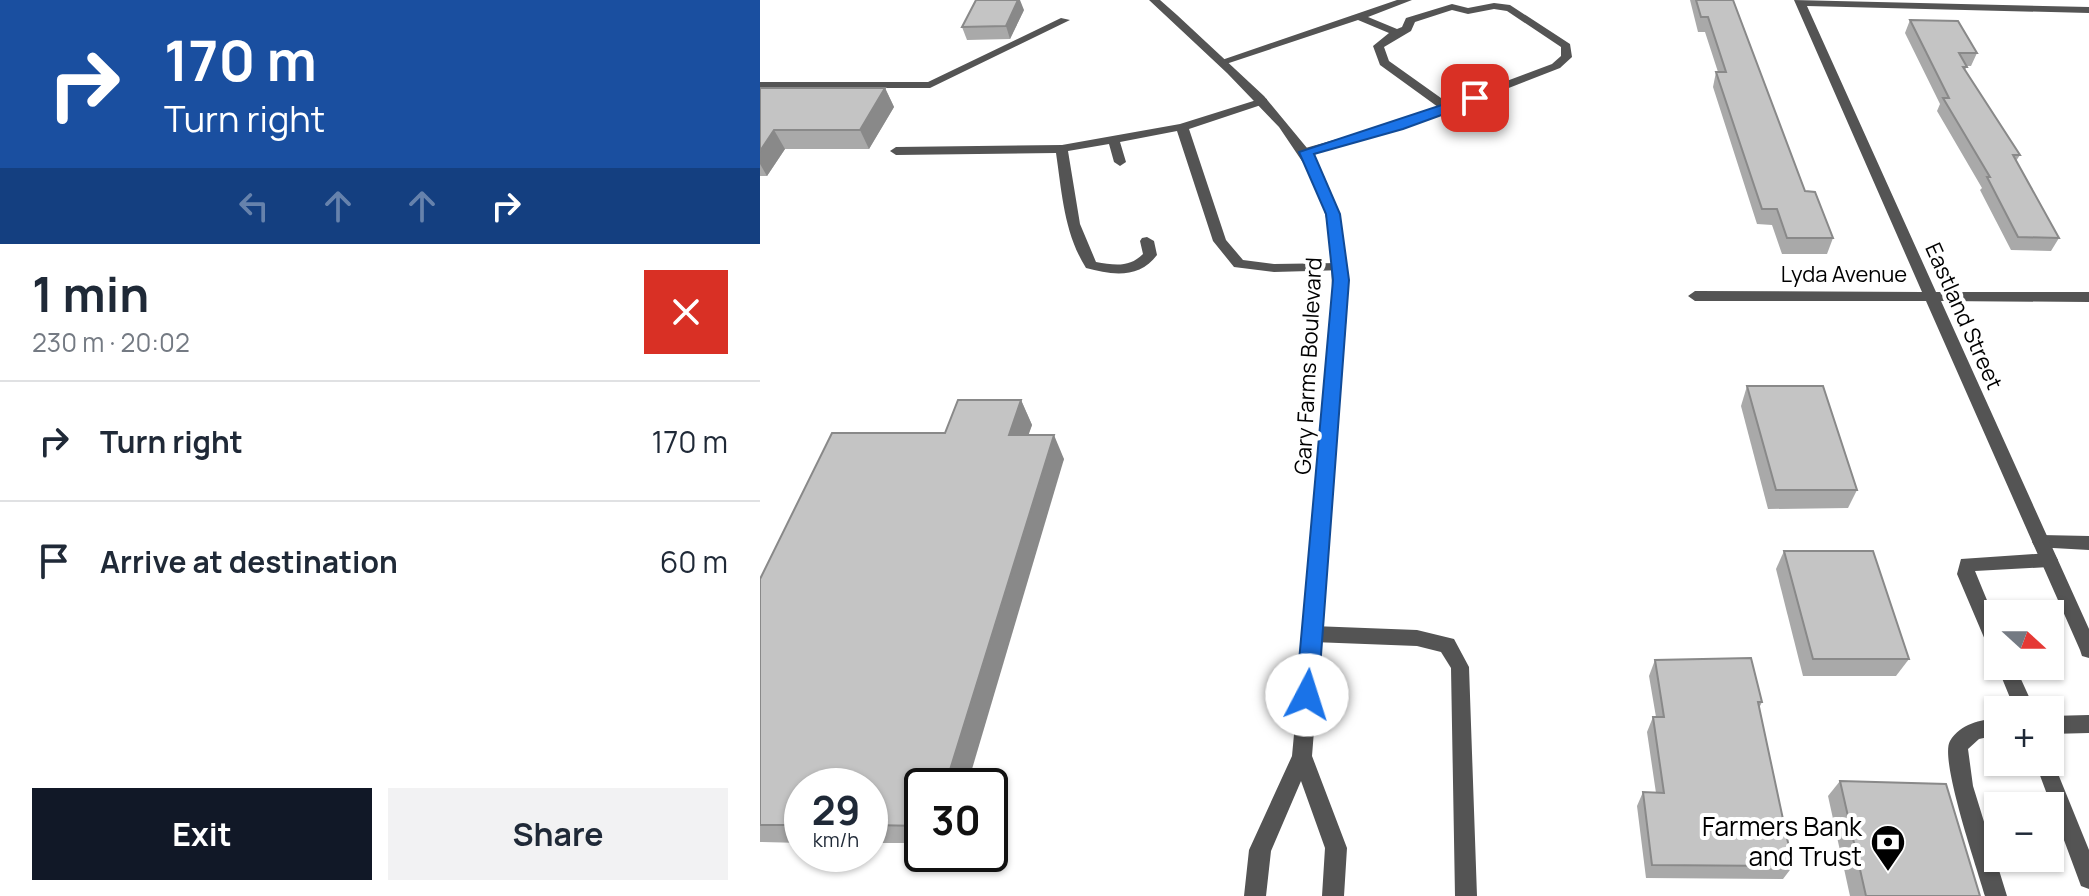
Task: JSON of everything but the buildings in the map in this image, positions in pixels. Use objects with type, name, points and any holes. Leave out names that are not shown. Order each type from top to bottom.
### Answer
[{"type":"street","name":"Gary Farms Boulevard","points":[[1154,0],[1263,101],[1306,152],[1333,214],[1340,267],[1302,756],[1260,850],[1255,896]]},
{"type":"street","points":[[1222,62],[1407,0]]},
{"type":"street","points":[[1800,2],[2089,10]]},
{"type":"street","name":"Eastland Street","points":[[1800,2],[2089,650]]},
{"type":"street","points":[[1306,152],[1449,109],[1556,66],[1567,57],[1566,46],[1510,8],[1494,6],[1468,11],[1452,7],[1410,20],[1402,31],[1378,46],[1384,63],[1449,109]]},
{"type":"street","points":[[1456,20],[1468,11]]},
{"type":"street","points":[[1360,17],[1402,31],[1426,31]]},
{"type":"street","points":[[760,85],[930,85],[1065,20]]},
{"type":"street","points":[[896,151],[1062,149],[1182,127],[1263,101]]},
{"type":"street","points":[[1182,127],[1220,241],[1239,264],[1274,268],[1340,267]]},
{"type":"street","points":[[1114,141],[1120,162]]},
{"type":"street","points":[[1062,149],[1076,231],[1082,252],[1091,265],[1116,271],[1132,268],[1150,255],[1147,241]]},
{"type":"street","name":"Lyda Avenue","points":[[1695,296],[2089,297]]},
{"type":"street","points":[[2041,542],[2089,543]]},
{"type":"street","points":[[1984,616],[1966,574],[1967,564],[1973,561],[2049,560]]},
{"type":"street","points":[[1313,634],[1417,638],[1447,645],[1460,667],[1466,896]]},
{"type":"street","points":[[2064,725],[2089,724]]},
{"type":"street","points":[[1984,729],[1974,731],[1958,746],[1963,786],[1996,896]]},
{"type":"street","name":"Gary Farms Boulevard","points":[[1302,756],[1336,848],[1333,896]]},
{"type":"street","points":[[2050,776],[2089,878]]},
{"type":"place","name":"Farmers Bank and Trust","points":[[1888,873]]},
{"type":"route","points":[[1307,695],[1341,280],[1333,214],[1323,184],[1306,152],[1398,126],[1475,98]]}]
